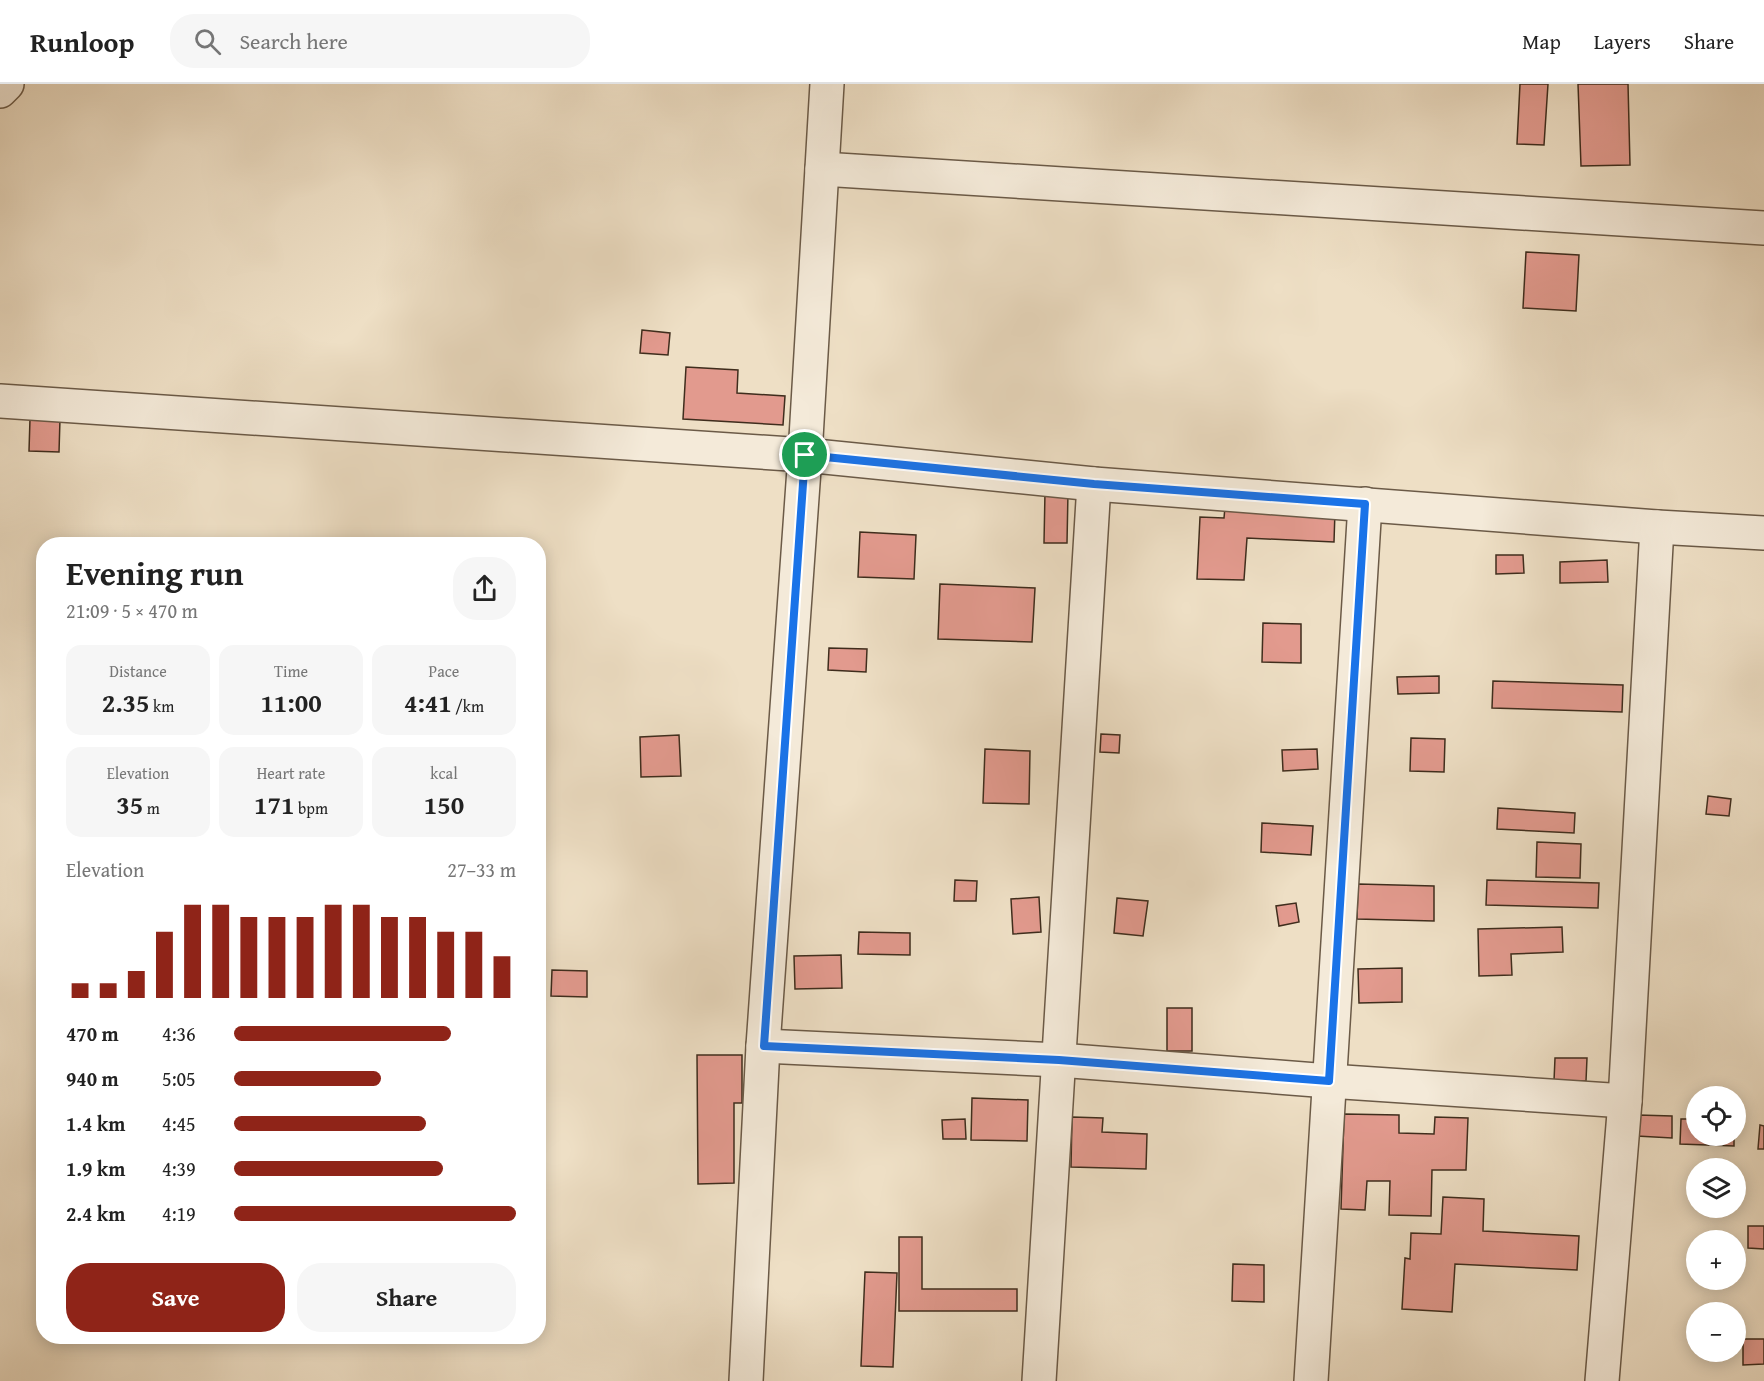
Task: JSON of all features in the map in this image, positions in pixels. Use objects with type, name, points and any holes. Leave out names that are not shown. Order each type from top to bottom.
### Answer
[{"type":"street","points":[[0,91],[7,84]]},
{"type":"street","points":[[746,1381],[764,1046],[805,455],[827,84]]},
{"type":"street","points":[[822,169],[1764,228]]},
{"type":"street","points":[[0,401],[805,455],[1094,484],[1657,527],[1764,533]]},
{"type":"street","points":[[1039,1381],[1094,484]]},
{"type":"street","points":[[1311,1381],[1365,504]]},
{"type":"street","points":[[1602,1381],[1625,1101],[1657,527]]},
{"type":"street","points":[[764,1046],[1059,1060],[1625,1101]]},
{"type":"building","points":[[1520,84],[1548,84],[1544,145],[1517,144]]},
{"type":"building","points":[[1578,84],[1628,84],[1630,165],[1581,166]]},
{"type":"building","points":[[1526,252],[1579,255],[1576,311],[1523,308]]},
{"type":"building","points":[[642,330],[670,333],[668,355],[640,353]]},
{"type":"building","points":[[686,367],[738,370],[737,393],[785,396],[783,425],[683,419]]},
{"type":"building","points":[[30,419],[60,419],[59,452],[29,451]]},
{"type":"building","points":[[1045,492],[1068,492],[1067,543],[1044,543]]},
{"type":"building","points":[[1225,507],[1335,511],[1334,542],[1247,538],[1244,580],[1197,579],[1200,517],[1224,518]]},
{"type":"building","points":[[860,532],[916,535],[914,579],[858,577]]},
{"type":"building","points":[[1496,555],[1523,555],[1524,573],[1496,574]]},
{"type":"building","points":[[1607,560],[1608,582],[1560,583],[1560,562]]},
{"type":"building","points":[[940,584],[1035,588],[1032,642],[938,639]]},
{"type":"building","points":[[1263,623],[1301,624],[1301,663],[1262,662]]},
{"type":"building","points":[[829,648],[867,649],[866,672],[828,670]]},
{"type":"building","points":[[1439,676],[1439,693],[1398,694],[1397,677]]},
{"type":"building","points":[[1493,681],[1623,685],[1622,712],[1492,708]]},
{"type":"building","points":[[1101,734],[1120,735],[1119,753],[1100,752]]},
{"type":"building","points":[[679,735],[681,776],[641,777],[640,737]]},
{"type":"building","points":[[1411,738],[1445,739],[1444,772],[1410,771]]},
{"type":"building","points":[[985,749],[1030,751],[1029,804],[983,803]]},
{"type":"building","points":[[1317,749],[1318,769],[1283,771],[1282,750]]},
{"type":"building","points":[[1708,796],[1731,799],[1729,816],[1706,814]]},
{"type":"building","points":[[1498,808],[1575,813],[1574,833],[1497,829]]},
{"type":"building","points":[[1262,823],[1313,826],[1311,855],[1261,852]]},
{"type":"building","points":[[1537,842],[1581,844],[1580,878],[1536,877]]},
{"type":"building","points":[[955,880],[977,881],[976,901],[954,901]]},
{"type":"building","points":[[1487,880],[1599,883],[1598,908],[1486,905]]},
{"type":"building","points":[[1358,884],[1434,886],[1434,921],[1357,919]]},
{"type":"building","points":[[1039,897],[1041,932],[1013,934],[1011,899]]},
{"type":"building","points":[[1117,898],[1148,901],[1143,936],[1114,933]]},
{"type":"building","points":[[1296,903],[1299,922],[1279,926],[1276,906]]},
{"type":"building","points":[[1562,927],[1563,952],[1511,954],[1512,975],[1479,976],[1478,929]]},
{"type":"building","points":[[859,932],[910,933],[910,955],[858,954]]},
{"type":"building","points":[[841,955],[842,988],[795,989],[794,956]]},
{"type":"building","points":[[1402,968],[1402,1002],[1359,1003],[1358,969]]},
{"type":"building","points":[[552,970],[587,971],[587,997],[551,996]]},
{"type":"building","points":[[1167,1008],[1192,1008],[1192,1051],[1167,1051]]},
{"type":"building","points":[[697,1055],[742,1055],[742,1103],[734,1103],[734,1183],[698,1184]]},
{"type":"building","points":[[1555,1058],[1587,1058],[1586,1081],[1554,1081]]},
{"type":"building","points":[[972,1098],[1028,1100],[1027,1141],[971,1140]]},
{"type":"building","points":[[1344,1114],[1399,1115],[1399,1133],[1434,1134],[1435,1117],[1468,1118],[1466,1170],[1432,1170],[1431,1216],[1389,1215],[1390,1181],[1367,1181],[1365,1210],[1341,1209]]},
{"type":"building","points":[[1638,1115],[1672,1116],[1672,1138],[1637,1136]]},
{"type":"building","points":[[1072,1117],[1103,1118],[1102,1132],[1147,1134],[1146,1169],[1071,1167]]},
{"type":"building","points":[[965,1119],[966,1139],[943,1139],[942,1120]]},
{"type":"building","points":[[1681,1119],[1686,1119],[1686,1144],[1680,1144]]},
{"type":"building","points":[[1760,1125],[1764,1126],[1764,1149],[1758,1149]]},
{"type":"building","points":[[1443,1197],[1484,1199],[1483,1231],[1579,1236],[1577,1270],[1455,1264],[1452,1312],[1402,1309],[1405,1258],[1410,1259],[1411,1233],[1441,1234]]},
{"type":"building","points":[[1748,1226],[1764,1226],[1764,1249],[1748,1248]]},
{"type":"building","points":[[899,1237],[922,1237],[922,1289],[1017,1289],[1017,1311],[899,1311]]},
{"type":"building","points":[[1233,1264],[1264,1265],[1264,1302],[1232,1301]]},
{"type":"building","points":[[865,1272],[897,1273],[893,1367],[861,1366]]},
{"type":"building","points":[[1746,1339],[1764,1339],[1764,1364],[1743,1365],[1743,1362],[1746,1362]]},
{"type":"route","points":[[805,455],[1094,484],[1365,504],[1329,1081],[1059,1060],[764,1046],[805,455]]}]
